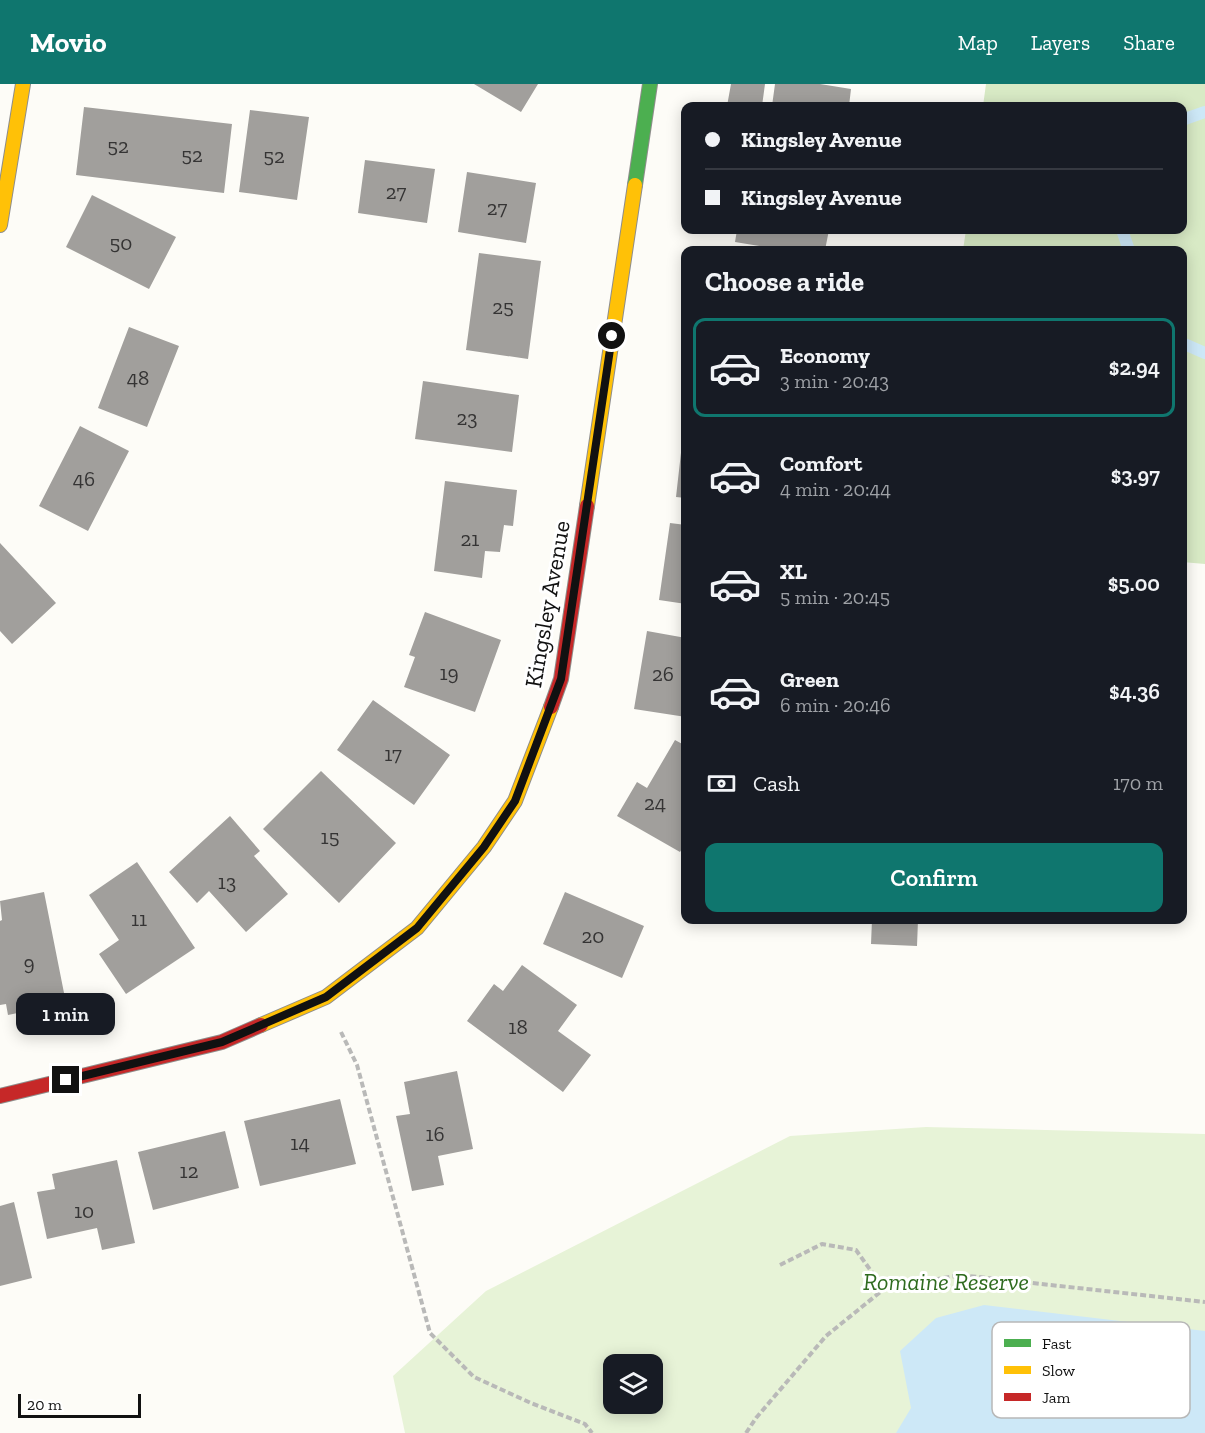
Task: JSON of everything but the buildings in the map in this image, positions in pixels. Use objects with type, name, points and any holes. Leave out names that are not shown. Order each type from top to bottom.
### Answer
[{"type":"street","points":[[0,225],[23,84]]},
{"type":"street","name":"Kingsley Avenue","points":[[0,1096],[222,1042],[326,997],[417,928],[484,847],[515,801],[561,679],[650,84]]},
{"type":"path","points":[[357,1065],[430,1333],[474,1377],[585,1424],[592,1433]]},
{"type":"path","points":[[780,1265],[822,1244],[856,1250],[884,1288]]},
{"type":"path","points":[[746,1433],[756,1418],[826,1336],[884,1288],[960,1275],[1205,1302]]},
{"type":"green space","points":[[986,84],[1205,84],[1205,564],[1187,562],[1187,246],[964,246],[965,234],[1187,234],[1187,102],[984,102]]},
{"type":"green space","name":"Romaine Reserve","points":[[926,1127],[1205,1134],[1205,1433],[405,1433],[393,1376],[486,1291],[790,1136]]},
{"type":"water","points":[[984,1305],[1128,1322],[992,1322],[992,1418],[1190,1418],[1190,1329],[1205,1331],[1205,1433],[896,1433],[911,1408],[900,1351],[936,1318]]},
{"type":"waterway","points":[[1187,118],[1205,112]]},
{"type":"waterway","points":[[1123,234],[1128,246]]},
{"type":"waterway","points":[[1187,345],[1205,353]]},
{"type":"traffic: fast","points":[[635,185],[650,84]]},
{"type":"traffic: slow","points":[[0,225],[23,84]]},
{"type":"traffic: slow","points":[[587,506],[635,185]]},
{"type":"traffic: slow","points":[[261,1025],[326,997],[417,928],[484,847],[515,801],[551,707]]},
{"type":"traffic: jam","points":[[551,707],[561,679],[587,506]]},
{"type":"traffic: jam","points":[[0,1096],[222,1042],[261,1025]]},
{"type":"route","points":[[66,1080],[222,1042],[326,997],[417,928],[484,847],[515,801],[561,679],[612,336]]}]
